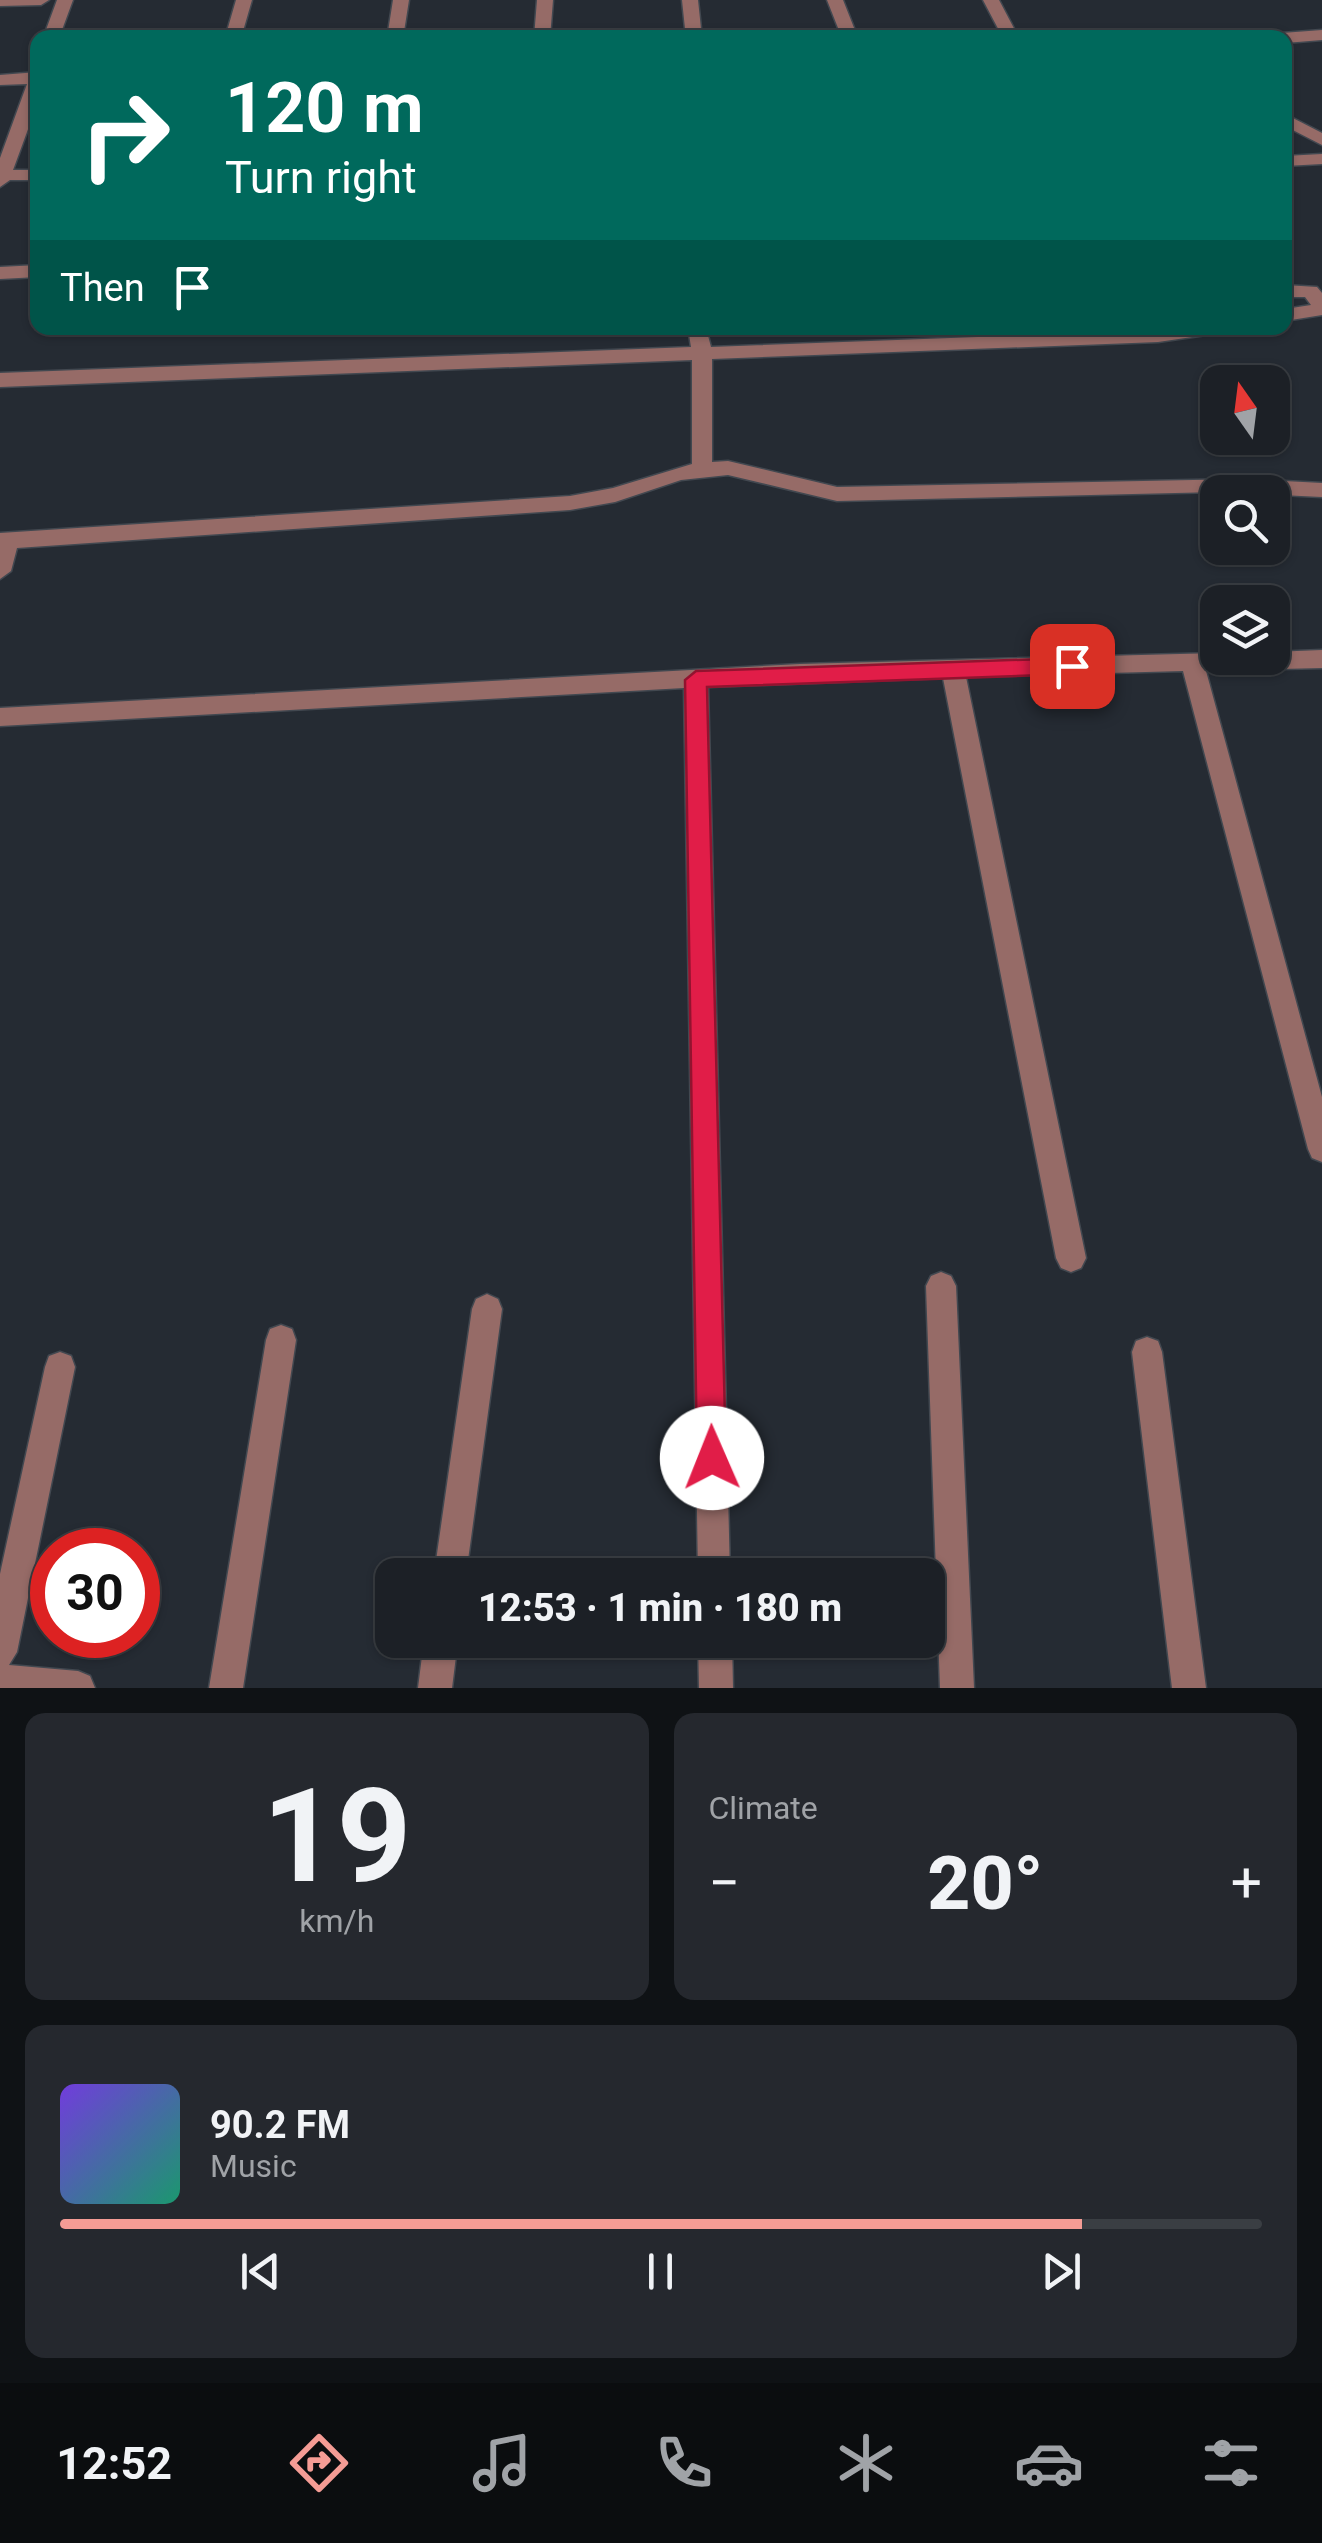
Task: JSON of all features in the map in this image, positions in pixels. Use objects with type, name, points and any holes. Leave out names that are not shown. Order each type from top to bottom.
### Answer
[{"type":"street","points":[[0,1],[41,0]]},
{"type":"street","points":[[55,30],[65,0]]},
{"type":"street","points":[[235,30],[244,0]]},
{"type":"street","points":[[397,30],[400,0]]},
{"type":"street","points":[[543,30],[545,0]]},
{"type":"street","points":[[690,0],[693,30]]},
{"type":"street","points":[[834,0],[847,30]]},
{"type":"street","points":[[991,0],[1007,30]]},
{"type":"street","points":[[1292,37],[1322,35]]},
{"type":"street","points":[[0,80],[30,78]]},
{"type":"street","points":[[30,97],[1,178],[30,176]]},
{"type":"street","points":[[1292,123],[1322,140]]},
{"type":"street","points":[[1292,161],[1322,159]]},
{"type":"street","points":[[0,272],[30,272]]},
{"type":"street","points":[[1292,291],[1310,291],[1322,307],[1292,314]]},
{"type":"street","points":[[699,335],[702,469]]},
{"type":"street","points":[[0,380],[1165,335]]},
{"type":"street","points":[[0,570],[4,541],[570,502],[615,495],[702,469],[756,472],[837,494],[1244,486],[1322,490]]},
{"type":"street","points":[[0,717],[696,680],[1322,658]]},
{"type":"street","points":[[1192,663],[1322,1149]]},
{"type":"street","points":[[954,669],[1072,1258]]},
{"type":"street","points":[[696,680],[714,1558]]},
{"type":"street","points":[[941,1286],[957,1688]]},
{"type":"street","points":[[452,1558],[487,1309]]},
{"type":"street","points":[[226,1688],[281,1340]]},
{"type":"street","points":[[1147,1352],[1189,1688]]},
{"type":"street","points":[[0,1652],[60,1367]]},
{"type":"street","points":[[435,1688],[439,1658]]},
{"type":"street","points":[[715,1658],[716,1688]]},
{"type":"street","points":[[0,1680],[78,1688]]},
{"type":"route","points":[[712,1458],[696,680],[800,673],[1072,666]]}]
